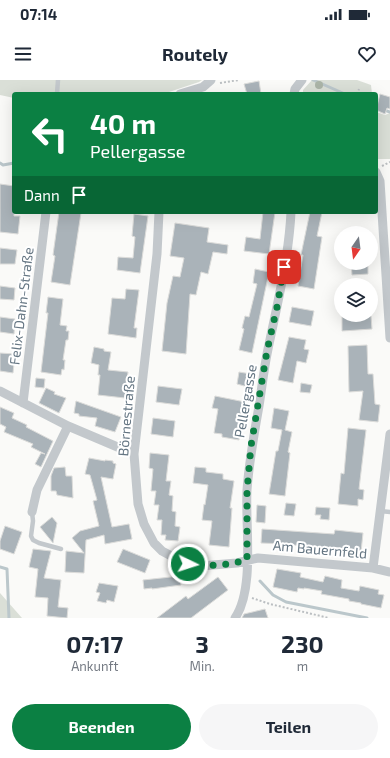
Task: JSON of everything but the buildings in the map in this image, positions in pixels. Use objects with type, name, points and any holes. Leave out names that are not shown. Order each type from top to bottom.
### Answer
[{"type":"street","points":[[294,92],[302,80]]},
{"type":"street","points":[[187,92],[203,87],[214,81]]},
{"type":"street","points":[[378,176],[380,181],[389,294],[390,338]]},
{"type":"street","name":"Felix-Dahn-Straße","points":[[23,404],[46,214]]},
{"type":"street","name":"Börnestraße","points":[[159,214],[157,254],[134,454],[138,504],[144,524],[154,543],[162,551],[188,564],[201,566],[237,563],[247,560]]},
{"type":"street","name":"Pellergasse","points":[[236,618],[241,608],[247,580],[247,491],[251,446],[267,351],[277,307],[291,214]]},
{"type":"street","points":[[0,391],[68,426],[134,454]]},
{"type":"street","points":[[32,512],[37,490],[68,426]]},
{"type":"street","points":[[373,568],[390,434]]},
{"type":"street","name":"Am Bauernfeld","points":[[247,560],[258,558],[373,568],[390,572]]},
{"type":"lane","points":[[57,92],[58,80]]},
{"type":"lane","points":[[380,511],[390,512]]},
{"type":"lane","points":[[32,512],[33,526],[31,536],[33,540],[61,549]]},
{"type":"path","points":[[214,81],[221,83],[239,80]]},
{"type":"path","points":[[244,595],[270,604],[329,618]]},
{"type":"shaded area","points":[[0,80],[202,80],[169,92],[12,92],[12,98],[0,95]]},
{"type":"shaded area","points":[[312,80],[357,80],[371,85],[372,92],[303,92]]},
{"type":"shaded area","points":[[378,113],[385,115],[390,113],[390,159],[378,159]]},
{"type":"shaded area","points":[[0,593],[22,618],[0,618]]},
{"type":"waterway","points":[[313,80],[340,92]]},
{"type":"waterway","points":[[378,108],[390,112]]},
{"type":"waterway","points":[[0,163],[3,165],[12,163]]},
{"type":"waterway","points":[[0,567],[7,569],[9,618]]},
{"type":"waterway","points":[[260,581],[273,595],[286,602],[367,618]]},
{"type":"route","points":[[188,564],[201,566],[237,563],[247,560],[247,491],[251,446],[259,408],[267,351],[284,267]]}]
